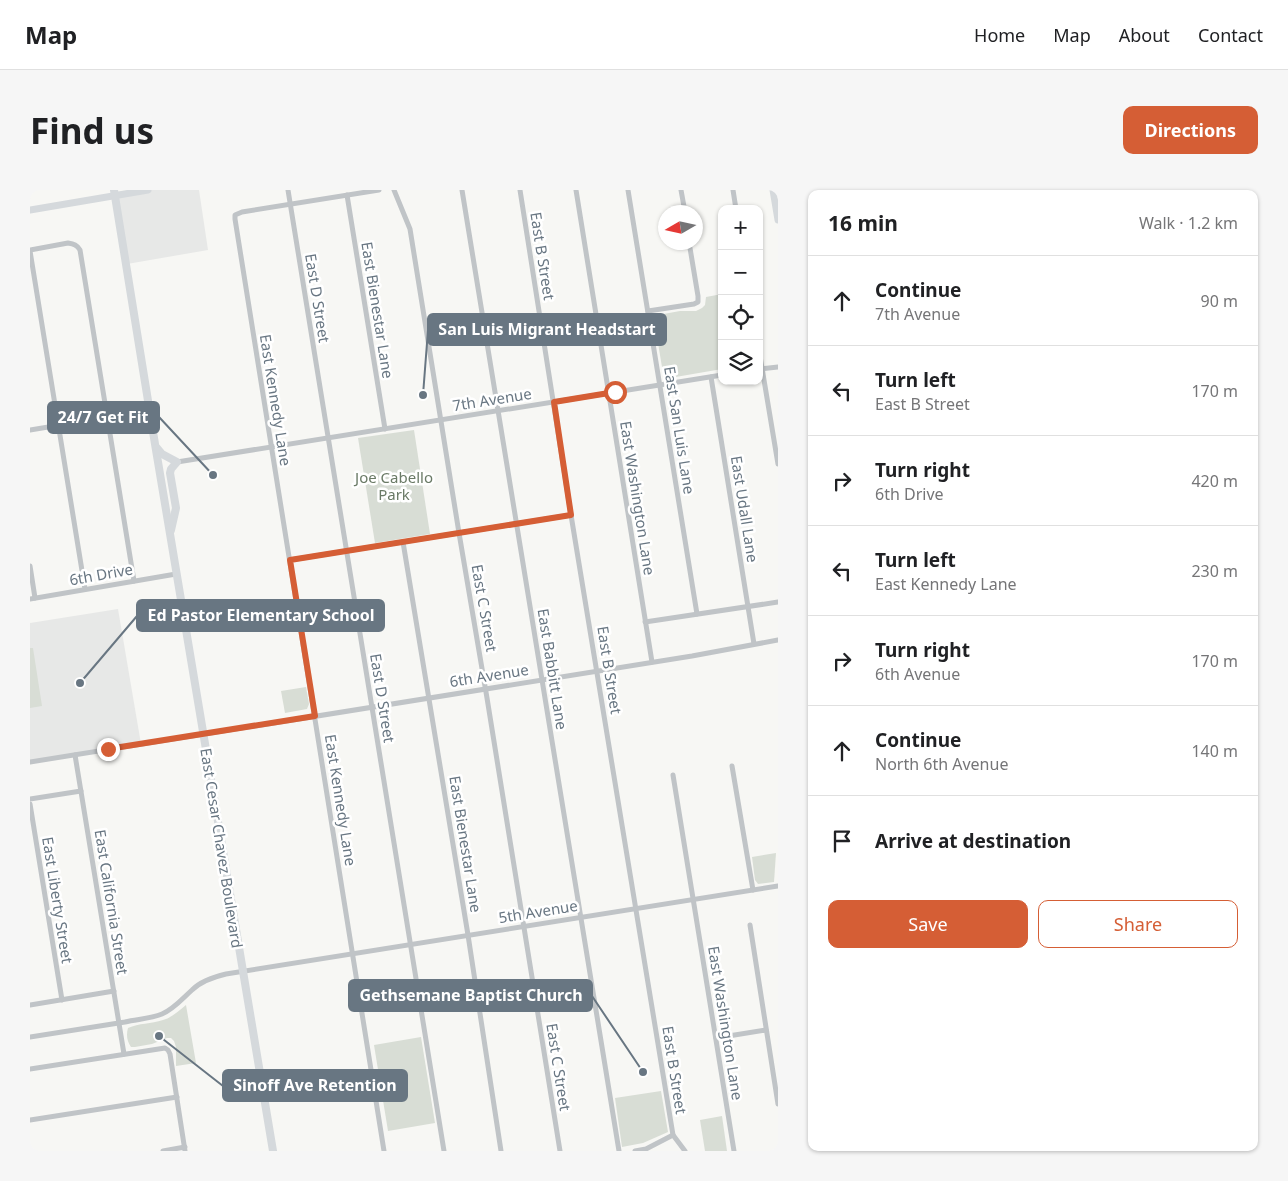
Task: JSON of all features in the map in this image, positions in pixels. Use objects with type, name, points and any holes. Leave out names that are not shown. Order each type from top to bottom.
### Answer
[{"type":"highway","name":"East Cesar Chavez Boulevard","points":[[115,193],[176,574],[273,1151]]},
{"type":"highway","points":[[155,444],[162,454],[176,462],[170,473],[176,508],[170,534]]},
{"type":"main road","points":[[30,210],[115,193],[148,190]]},
{"type":"main road","points":[[773,190],[778,220]]},
{"type":"street","name":"East D Street","points":[[288,190],[444,1151]]},
{"type":"street","points":[[290,204],[379,190]]},
{"type":"street","name":"East C Street","points":[[394,190],[410,229],[560,1151]]},
{"type":"street","name":"East Babbitt Lane","points":[[462,190],[619,1151]]},
{"type":"street","name":"East B Street","points":[[520,190],[571,515],[673,1135],[685,1151]]},
{"type":"street","name":"East Washington Lane","points":[[576,190],[652,662]]},
{"type":"street","name":"East San Luis Lane","points":[[628,190],[697,614]]},
{"type":"street","points":[[681,190],[683,205]]},
{"type":"street","points":[[733,190],[735,205]]},
{"type":"street","name":"East Bienestar Lane","points":[[347,195],[385,429]]},
{"type":"street","name":"East Kennedy Lane","points":[[290,204],[242,212],[235,215],[235,223],[384,1151]]},
{"type":"street","points":[[85,589],[30,250],[68,243],[78,246],[80,253],[134,581]]},
{"type":"street","points":[[648,311],[698,302],[690,250]]},
{"type":"street","points":[[763,369],[778,367]]},
{"type":"street","name":"7th Avenue","points":[[176,462],[718,376]]},
{"type":"street","name":"East Udall Lane","points":[[711,377],[754,644]]},
{"type":"street","points":[[763,380],[778,464]]},
{"type":"street","points":[[30,430],[150,410]]},
{"type":"street","points":[[290,560],[571,515]]},
{"type":"street","name":"East Bienestar Lane","points":[[402,542],[468,935],[501,1151]]},
{"type":"street","points":[[30,566],[33,598]]},
{"type":"street","name":"6th Drive","points":[[33,598],[176,574]]},
{"type":"street","points":[[645,622],[778,602]]},
{"type":"street","name":"6th Avenue","points":[[30,762],[717,652],[778,640]]},
{"type":"street","name":"East California Street","points":[[75,754],[124,1054]]},
{"type":"street","points":[[732,766],[753,890]]},
{"type":"street","name":"East Washington Lane","points":[[673,776],[734,1151]]},
{"type":"street","points":[[30,799],[81,791]]},
{"type":"street","name":"East Liberty Street","points":[[30,804],[62,1000]]},
{"type":"street","name":"5th Avenue","points":[[30,1037],[162,1014],[179,1003],[192,989],[216,976],[778,886]]},
{"type":"street","points":[[750,925],[778,1104]]},
{"type":"street","points":[[30,1005],[114,991]]},
{"type":"street","points":[[716,1038],[766,1030]]},
{"type":"street","points":[[30,1069],[160,1048],[166,1049],[170,1054],[185,1149],[162,1151]]},
{"type":"street","points":[[30,1120],[176,1097]]},
{"type":"street","points":[[635,1151],[646,1149],[673,1135]]},
{"type":"shaded area","points":[[148,190],[199,190],[208,250],[127,264],[115,195]]},
{"type":"shaded area","points":[[118,609],[141,744],[30,762],[30,623]]},
{"type":"green space","points":[[718,295],[718,370],[664,379],[654,319],[658,315],[680,311],[696,311],[705,305],[706,297]]},
{"type":"green space","name":"Joe Cabello Park","points":[[414,430],[430,534],[375,543],[358,438]]},
{"type":"green space","points":[[30,648],[33,648],[42,706],[30,708]]},
{"type":"green space","points":[[306,687],[309,704],[307,709],[285,713],[281,691]]},
{"type":"green space","points":[[776,853],[774,882],[758,884],[755,880],[752,857]]},
{"type":"green space","points":[[186,1005],[196,1063],[176,1066],[176,1047],[171,1038],[152,1044],[131,1047],[127,1038],[128,1028],[166,1019]]},
{"type":"green space","points":[[421,1037],[435,1123],[388,1131],[374,1045]]},
{"type":"green space","points":[[661,1091],[668,1132],[643,1143],[622,1147],[615,1098]]},
{"type":"green space","points":[[722,1116],[727,1151],[705,1151],[700,1120]]},
{"type":"place","name":"San Luis Migrant Headstart","points":[[423,395]]},
{"type":"place","name":"24/7 Get Fit","points":[[213,475]]},
{"type":"place","name":"Ed Pastor Elementary School","points":[[80,683]]},
{"type":"place","name":"Sinoff Ave Retention","points":[[159,1036]]},
{"type":"place","name":"Gethsemane Baptist Church","points":[[643,1072]]},
{"type":"route","points":[[108,749],[315,716],[290,560],[571,515],[554,402],[615,392]]}]
